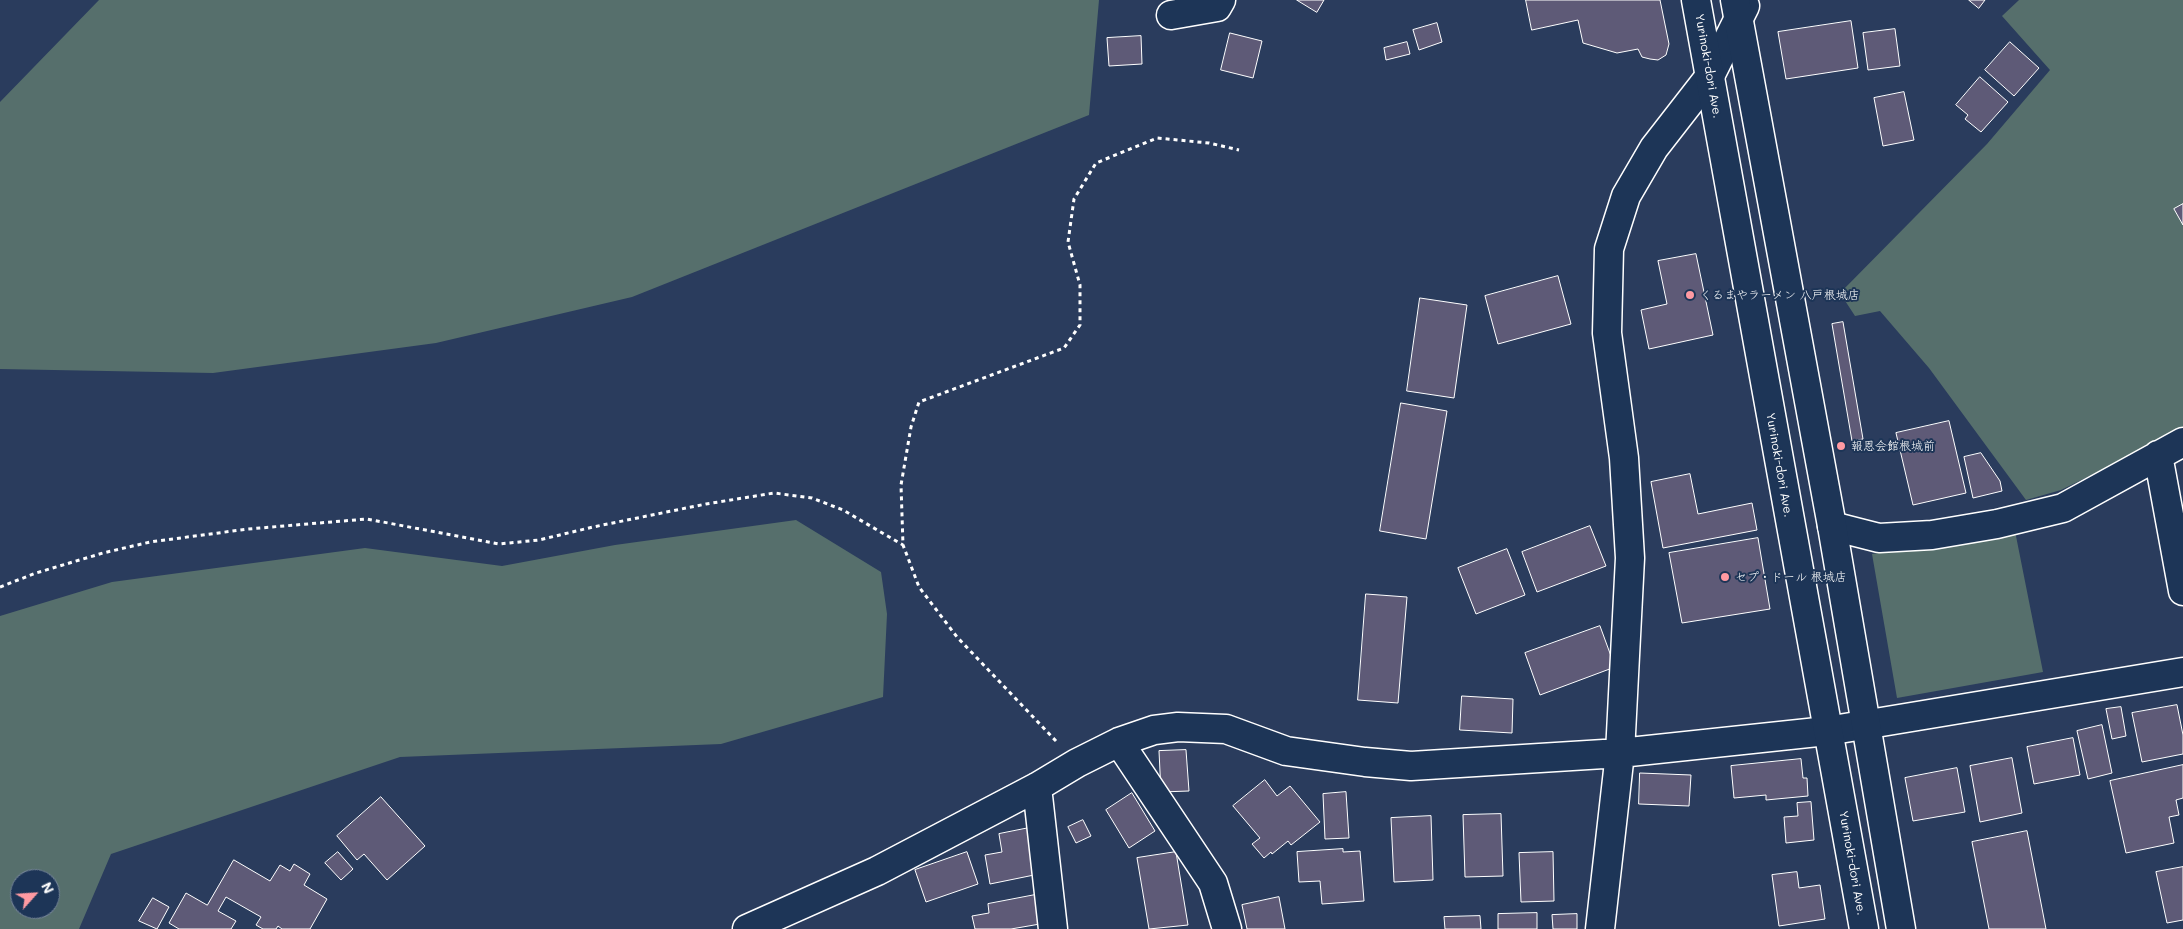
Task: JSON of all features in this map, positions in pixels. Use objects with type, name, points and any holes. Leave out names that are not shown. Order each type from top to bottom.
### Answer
[{"type":"street","points":[[1171,15],[1217,7],[1221,0]]},
{"type":"street","name":"Yurinoki-dori Ave.","points":[[1696,0],[1864,929]]},
{"type":"street","points":[[1600,929],[1620,753],[1630,558],[1624,458],[1607,333],[1609,250],[1626,196],[1654,148],[1710,76],[1740,5]]},
{"type":"street","points":[[1740,5],[1901,929]]},
{"type":"street","points":[[1832,526],[1879,538],[1932,535],[1997,524],[2063,508],[2183,442]]},
{"type":"street","points":[[2158,455],[2183,590]]},
{"type":"street","points":[[748,929],[877,870],[1119,742],[1154,730],[1178,727],[1226,729],[1286,751],[1365,762],[1411,766],[1620,753],[1827,731],[2183,672]]},
{"type":"street","points":[[1119,742],[1213,883],[1227,929]]},
{"type":"street","points":[[1037,786],[1053,929]]},
{"type":"path","points":[[1077,763],[957,637],[919,587],[903,545],[901,485],[911,427],[919,402],[1064,348],[1080,325],[1080,285],[1068,242],[1074,199],[1096,164],[1157,138],[1209,143],[1239,150]]},
{"type":"path","points":[[0,587],[36,573],[103,553],[150,542],[248,529],[367,519],[499,544],[539,540],[706,504],[774,494],[812,498],[843,510],[903,545]]},
{"type":"green space","points":[[99,0],[1099,0],[1089,115],[632,297],[436,343],[213,373],[0,369],[0,102]]},
{"type":"green space","points":[[2019,0],[2183,0],[2183,430],[2061,490],[2026,500],[1929,368],[1880,311],[1855,316],[1840,293],[1987,144],[2050,70],[2002,16]]},
{"type":"green space","points":[[796,520],[881,572],[887,614],[883,697],[721,744],[400,757],[111,854],[79,929],[0,929],[0,616],[112,582],[365,548],[502,566],[615,545]]},
{"type":"green space","points":[[2015,531],[2043,672],[1897,698],[1872,554]]},
{"type":"building","points":[[1297,0],[1324,0],[1317,12]]},
{"type":"building","points":[[1526,0],[1660,0],[1669,44],[1666,55],[1658,60],[1650,59],[1642,57],[1638,49],[1617,53],[1583,43],[1578,20],[1532,30]]},
{"type":"building","points":[[1969,0],[1985,0],[1979,8]]},
{"type":"building","points":[[1851,21],[1858,68],[1786,79],[1778,32]]},
{"type":"building","points":[[1437,23],[1442,42],[1419,50],[1413,30]]},
{"type":"building","points":[[1895,29],[1900,66],[1868,70],[1863,33]]},
{"type":"building","points":[[1230,33],[1262,41],[1253,78],[1221,70]]},
{"type":"building","points":[[1141,36],[1142,64],[1109,66],[1107,38]]},
{"type":"building","points":[[1407,42],[1410,54],[1386,60],[1384,48]]},
{"type":"building","points":[[2010,42],[2039,68],[2014,96],[1985,70]]},
{"type":"building","points":[[1980,77],[2008,102],[1981,132],[1965,119],[1968,115],[1956,105]]},
{"type":"building","points":[[1904,92],[1914,140],[1883,146],[1874,98]]},
{"type":"building","points":[[2183,204],[2183,225],[2174,209]]},
{"type":"building","points":[[1696,254],[1713,335],[1649,349],[1641,310],[1667,304],[1658,261]]},
{"type":"building","points":[[1558,276],[1571,324],[1498,344],[1485,296]]},
{"type":"building","points":[[1420,298],[1467,305],[1454,398],[1407,391]]},
{"type":"building","points":[[1843,322],[1863,439],[1852,441],[1832,324]]},
{"type":"building","points":[[1401,403],[1447,411],[1426,539],[1380,531]]},
{"type":"building","points":[[1949,421],[1966,493],[1913,505],[1896,433]]},
{"type":"building","points":[[1981,453],[2000,481],[2002,491],[1973,498],[1964,457]]},
{"type":"building","points":[[1690,474],[1698,514],[1752,503],[1757,530],[1663,548],[1651,482]]},
{"type":"building","points":[[1590,526],[1606,566],[1537,592],[1522,552]]},
{"type":"building","points":[[1758,538],[1770,609],[1682,623],[1669,553]]},
{"type":"building","points":[[1507,549],[1525,595],[1476,614],[1458,568]]},
{"type":"building","points":[[1366,594],[1407,597],[1398,703],[1358,700]]},
{"type":"building","points":[[1600,626],[1615,667],[1540,695],[1525,653]]},
{"type":"building","points":[[1462,696],[1513,699],[1512,733],[1460,730]]},
{"type":"building","points":[[2177,705],[2183,735],[2183,754],[2142,762],[2132,713]]},
{"type":"building","points":[[2121,707],[2126,736],[2112,739],[2106,709]]},
{"type":"building","points":[[2102,725],[2112,773],[2088,779],[2077,731]]},
{"type":"building","points":[[2073,738],[2080,775],[2034,784],[2027,747]]},
{"type":"building","points":[[1186,750],[1189,791],[1161,792],[1159,751]]},
{"type":"building","points":[[2012,758],[2022,813],[1980,822],[1970,766]]},
{"type":"building","points":[[1801,759],[1803,778],[1807,778],[1808,796],[1766,800],[1766,795],[1734,798],[1731,766]]},
{"type":"building","points":[[2183,765],[2183,798],[2176,800],[2179,815],[2169,817],[2174,843],[2126,853],[2110,781]]},
{"type":"building","points":[[1957,768],[1965,812],[1913,821],[1905,778]]},
{"type":"building","points":[[1640,773],[1691,775],[1689,806],[1639,804]]},
{"type":"building","points":[[1265,780],[1277,796],[1290,786],[1320,822],[1291,845],[1288,841],[1264,858],[1252,844],[1260,838],[1233,806]]},
{"type":"building","points":[[1346,792],[1349,838],[1325,839],[1323,794]]},
{"type":"building","points":[[1132,793],[1155,831],[1129,848],[1106,810]]},
{"type":"building","points":[[381,797],[425,846],[387,880],[364,854],[357,860],[337,836]]},
{"type":"building","points":[[1811,802],[1814,840],[1786,843],[1784,817],[1798,816],[1797,803]]},
{"type":"building","points":[[1501,814],[1503,876],[1465,877],[1463,815]]},
{"type":"building","points":[[1431,816],[1433,880],[1394,882],[1391,818]]},
{"type":"building","points":[[1083,820],[1091,836],[1076,843],[1068,827]]},
{"type":"building","points":[[1029,828],[1039,874],[990,884],[985,855],[1002,852],[999,834]]},
{"type":"building","points":[[2027,831],[2046,929],[1989,929],[1972,842]]},
{"type":"building","points":[[1343,849],[1343,852],[1360,851],[1364,901],[1322,904],[1320,881],[1299,882],[1297,852]]},
{"type":"building","points":[[338,852],[353,869],[341,880],[325,863]]},
{"type":"building","points":[[967,852],[978,884],[926,902],[915,870]]},
{"type":"building","points":[[1176,852],[1188,925],[1149,929],[1137,858]]},
{"type":"building","points":[[1553,852],[1554,901],[1521,902],[1519,853]]},
{"type":"building","points":[[234,860],[270,881],[280,865],[290,871],[294,864],[310,874],[304,885],[327,899],[310,929],[282,929],[278,926],[276,929],[263,929],[256,925],[261,917],[226,897],[218,911],[236,921],[231,929],[179,929],[169,923],[186,893],[207,905]]},
{"type":"building","points":[[2183,867],[2183,920],[2167,923],[2156,872]]},
{"type":"building","points":[[1797,872],[1799,888],[1820,885],[1825,919],[1779,926],[1772,875]]},
{"type":"building","points":[[1035,895],[1040,924],[1011,929],[975,929],[972,916],[989,913],[988,904]]},
{"type":"building","points":[[1279,897],[1285,929],[1247,929],[1242,905]]},
{"type":"building","points":[[153,898],[169,907],[157,929],[139,921]]},
{"type":"building","points":[[1537,913],[1537,929],[1498,929],[1498,914]]},
{"type":"building","points":[[1577,914],[1577,929],[1553,929],[1552,915]]},
{"type":"building","points":[[1480,916],[1481,929],[1445,929],[1444,917]]},
{"type":"place","name":"くるまやラーメン 八戸根城店","points":[[1690,295]]},
{"type":"place","name":"報恩会館根城前","points":[[1841,446]]},
{"type":"place","name":"セプ・ドール 根城店","points":[[1725,577]]}]
